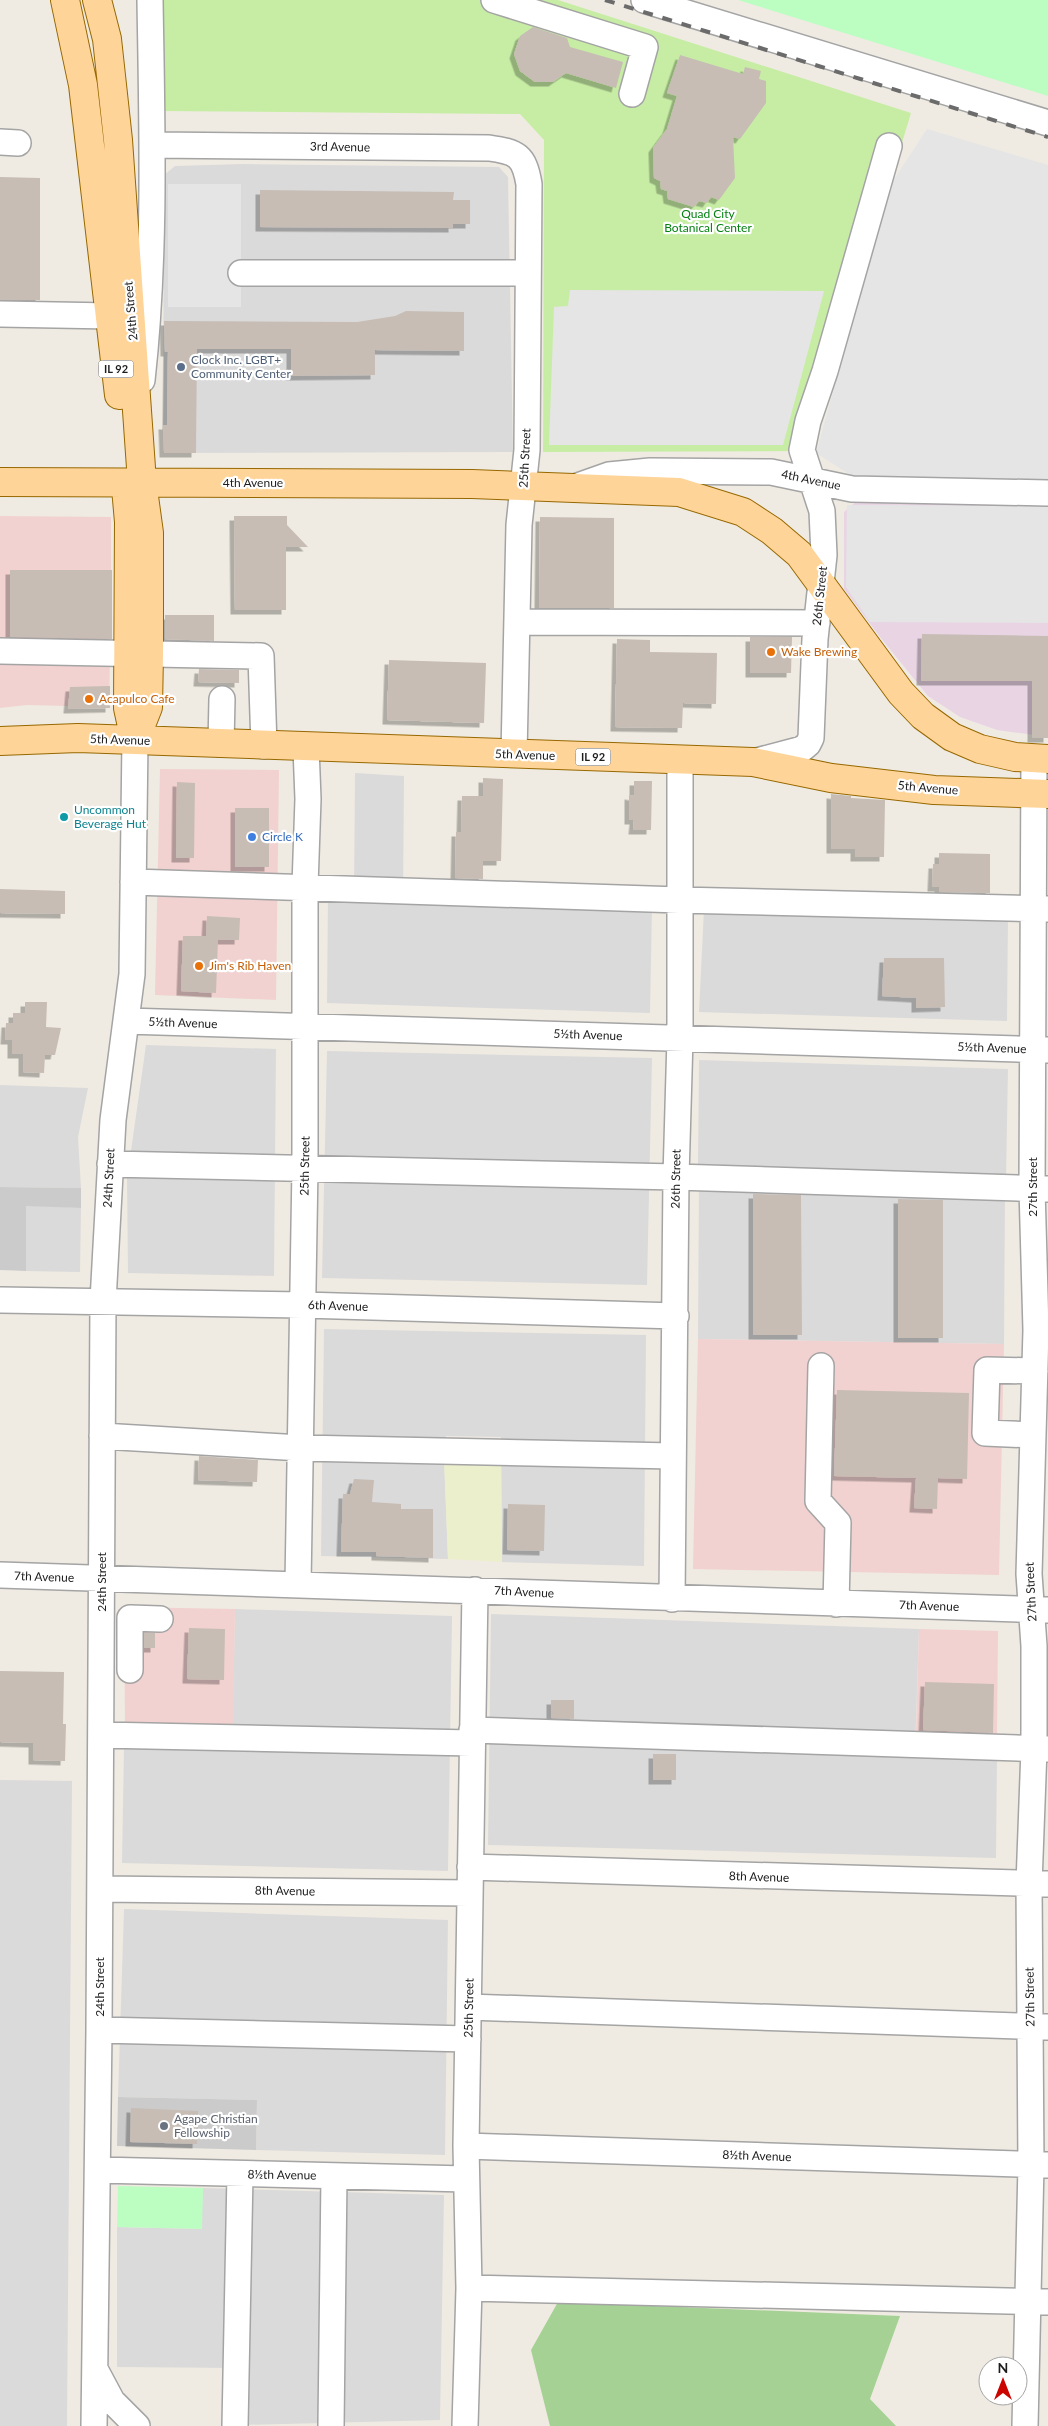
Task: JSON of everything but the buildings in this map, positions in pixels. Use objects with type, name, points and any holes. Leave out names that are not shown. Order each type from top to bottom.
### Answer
[{"type":"main road","name":"24th Street","points":[[65,0],[83,85],[111,316],[134,482],[149,533],[139,655],[148,706],[135,740]]},
{"type":"main road","name":"24th Street","points":[[97,0],[107,39],[115,107],[138,419],[134,482]]},
{"type":"main road","name":"4th Avenue","points":[[0,482],[515,485]]},
{"type":"main road","points":[[515,485],[679,492],[743,512],[772,531],[799,554],[901,693],[923,716],[952,737],[980,748],[1014,757],[1041,759]]},
{"type":"main road","name":"5th Avenue","points":[[0,741],[78,738],[306,748],[753,762],[831,778],[934,790],[1041,794]]},
{"type":"street","points":[[138,419],[150,315],[152,145],[150,0]]},
{"type":"street","points":[[494,0],[645,47],[632,94]]},
{"type":"street","points":[[644,0],[1048,123]]},
{"type":"street","name":"3rd Avenue","points":[[152,145],[488,148],[517,154],[523,162]]},
{"type":"street","name":"26th Street","points":[[753,762],[802,749],[808,744],[813,721],[817,623],[822,586],[822,510],[802,450],[808,421],[828,362],[889,146]]},
{"type":"street","name":"25th Street","points":[[514,754],[519,525],[515,485],[527,450],[529,184],[523,162]]},
{"type":"street","points":[[241,273],[528,273]]},
{"type":"street","points":[[0,314],[111,316]]},
{"type":"street","name":"4th Avenue","points":[[575,487],[609,475],[650,471],[771,472],[852,489],[1048,492]]},
{"type":"street","points":[[517,622],[817,623]]},
{"type":"street","points":[[0,651],[261,656],[264,746]]},
{"type":"street","points":[[221,744],[222,699]]},
{"type":"street","name":"24th Street","points":[[94,2426],[102,1735],[103,1302],[113,1120],[132,974],[135,740]]},
{"type":"street","name":"25th Street","points":[[298,1584],[305,1167],[305,886],[308,799],[306,748]]},
{"type":"street","name":"27th Street","points":[[1025,2426],[1039,2302],[1038,1884],[1041,1749],[1040,1610],[1029,1574],[1040,1467],[1033,1435],[1035,1371],[1042,1330],[1040,1189],[1041,759]]},
{"type":"street","name":"26th Street","points":[[672,1599],[676,1177],[680,1038],[680,760]]},
{"type":"street","points":[[133,882],[305,886],[679,900],[1041,909]]},
{"type":"street","name":"5½th Avenue","points":[[127,1021],[1041,1050]]},
{"type":"street","points":[[110,1164],[305,1167],[1040,1189]]},
{"type":"street","name":"6th Avenue","points":[[0,1300],[303,1305],[676,1316]]},
{"type":"street","points":[[821,1366],[818,1500],[838,1523],[836,1604]]},
{"type":"street","points":[[1033,1435],[984,1434],[987,1370],[1035,1371]]},
{"type":"street","points":[[102,1436],[301,1448],[674,1456]]},
{"type":"street","name":"7th Avenue","points":[[0,1576],[298,1584],[672,1599],[1040,1610]]},
{"type":"street","name":"25th Street","points":[[465,2426],[469,2288],[466,2146],[470,2007],[471,1737],[475,1590]]},
{"type":"street","points":[[130,1670],[130,1618],[160,1619]]},
{"type":"street","points":[[102,1735],[471,1737],[1041,1749]]},
{"type":"street","name":"8th Avenue","points":[[470,1867],[1038,1884]]},
{"type":"street","name":"8th Avenue","points":[[100,1889],[470,1893]]},
{"type":"street","points":[[470,2007],[1039,2026]]},
{"type":"street","points":[[99,2030],[468,2039]]},
{"type":"street","name":"8½th Avenue","points":[[466,2146],[1040,2165]]},
{"type":"street","name":"8½th Avenue","points":[[98,2170],[466,2179]]},
{"type":"street","points":[[235,2426],[240,2174]]},
{"type":"street","points":[[331,2426],[334,2176]]},
{"type":"street","points":[[469,2288],[1039,2302]]},
{"type":"street","points":[[95,2370],[112,2402],[137,2426]]},
{"type":"shaded area","points":[[927,129],[1048,165],[1048,482],[860,481],[816,453],[891,184]]},
{"type":"shaded area","points":[[243,164],[499,167],[508,177],[513,452],[163,453],[164,175],[175,166]]},
{"type":"shaded area","points":[[168,184],[241,184],[241,307],[168,307]]},
{"type":"shaded area","points":[[570,290],[824,291],[783,445],[549,445],[554,307],[568,306]]},
{"type":"shaded area","points":[[858,500],[1048,504],[1048,737],[997,730],[960,717],[928,696],[880,637],[844,589],[844,512]]},
{"type":"shaded area","points":[[847,505],[1048,506],[1048,623],[870,622],[846,587]]},
{"type":"shaded area","points":[[0,516],[111,517],[111,644],[0,643]]},
{"type":"shaded area","points":[[0,657],[110,657],[109,707],[27,705],[0,708]]},
{"type":"shaded area","points":[[160,769],[279,770],[276,1000],[155,995]]},
{"type":"shaded area","points":[[355,773],[404,776],[403,896],[652,905],[650,1013],[327,1003],[328,893],[354,895]]},
{"type":"shaded area","points":[[704,909],[1008,916],[1007,1021],[699,1012]]},
{"type":"shaded area","points":[[146,1045],[276,1049],[274,1276],[128,1273],[127,1179]]},
{"type":"shaded area","points":[[327,1051],[652,1058],[647,1285],[322,1278]]},
{"type":"shaded area","points":[[699,1060],[1008,1069],[1006,1178],[698,1166]]},
{"type":"shaded area","points":[[0,1085],[88,1088],[78,1137],[81,1188],[0,1187]]},
{"type":"shaded area","points":[[699,1183],[1005,1193],[1004,1344],[698,1339]]},
{"type":"shaded area","points":[[0,1187],[81,1188],[81,1208],[26,1206],[26,1271],[0,1270]]},
{"type":"shaded area","points":[[26,1205],[81,1208],[80,1272],[26,1271]]},
{"type":"shaded area","points":[[324,1329],[646,1335],[644,1566],[502,1562],[501,1437],[446,1436],[444,1457],[448,1559],[321,1556]]},
{"type":"shaded area","points":[[698,1339],[1004,1344],[999,1575],[693,1569]]},
{"type":"shaded area","points":[[124,1607],[235,1609],[233,1728],[125,1726]]},
{"type":"shaded area","points":[[235,1609],[452,1616],[448,1871],[122,1863],[124,1745],[232,1748]]},
{"type":"shaded area","points":[[491,1614],[919,1629],[915,1752],[997,1755],[996,1858],[488,1845]]},
{"type":"shaded area","points":[[919,1629],[998,1631],[997,1736],[916,1733]]},
{"type":"shaded area","points":[[0,1780],[72,1781],[67,2426],[0,2426]]},
{"type":"shaded area","points":[[124,1909],[448,1920],[445,2155],[256,2150],[257,2100],[118,2097]]},
{"type":"shaded area","points":[[118,2097],[257,2100],[256,2150],[117,2146]]},
{"type":"shaded area","points":[[203,2188],[444,2195],[440,2420],[239,2425],[241,2368],[117,2367],[117,2227],[201,2229]]},
{"type":"green space","name":"Quad City Botanical Center","points":[[162,0],[558,0],[911,113],[809,451],[543,452],[544,140],[520,114],[159,111]]},
{"type":"green space","points":[[738,0],[1048,0],[1048,96]]},
{"type":"green space","points":[[444,1457],[501,1459],[502,1562],[448,1559]]},
{"type":"green space","points":[[118,2186],[203,2188],[202,2229],[117,2227]]},
{"type":"green space","points":[[558,2302],[900,2316],[870,2399],[896,2426],[550,2426],[531,2350]]},
{"type":"railway","points":[[605,0],[1048,137]]},
{"type":"place","name":"Clock Inc. LGBT+ Community Center","points":[[181,367]]},
{"type":"place","name":"Wake Brewing","points":[[771,652]]},
{"type":"place","name":"Acapulco Cafe","points":[[89,699]]},
{"type":"place","name":"Uncommon Beverage Hut","points":[[64,817]]},
{"type":"place","name":"Circle K","points":[[252,837]]},
{"type":"place","name":"Jim's Rib Haven","points":[[199,966]]},
{"type":"place","name":"Agape Christian Fellowship","points":[[164,2126]]}]
